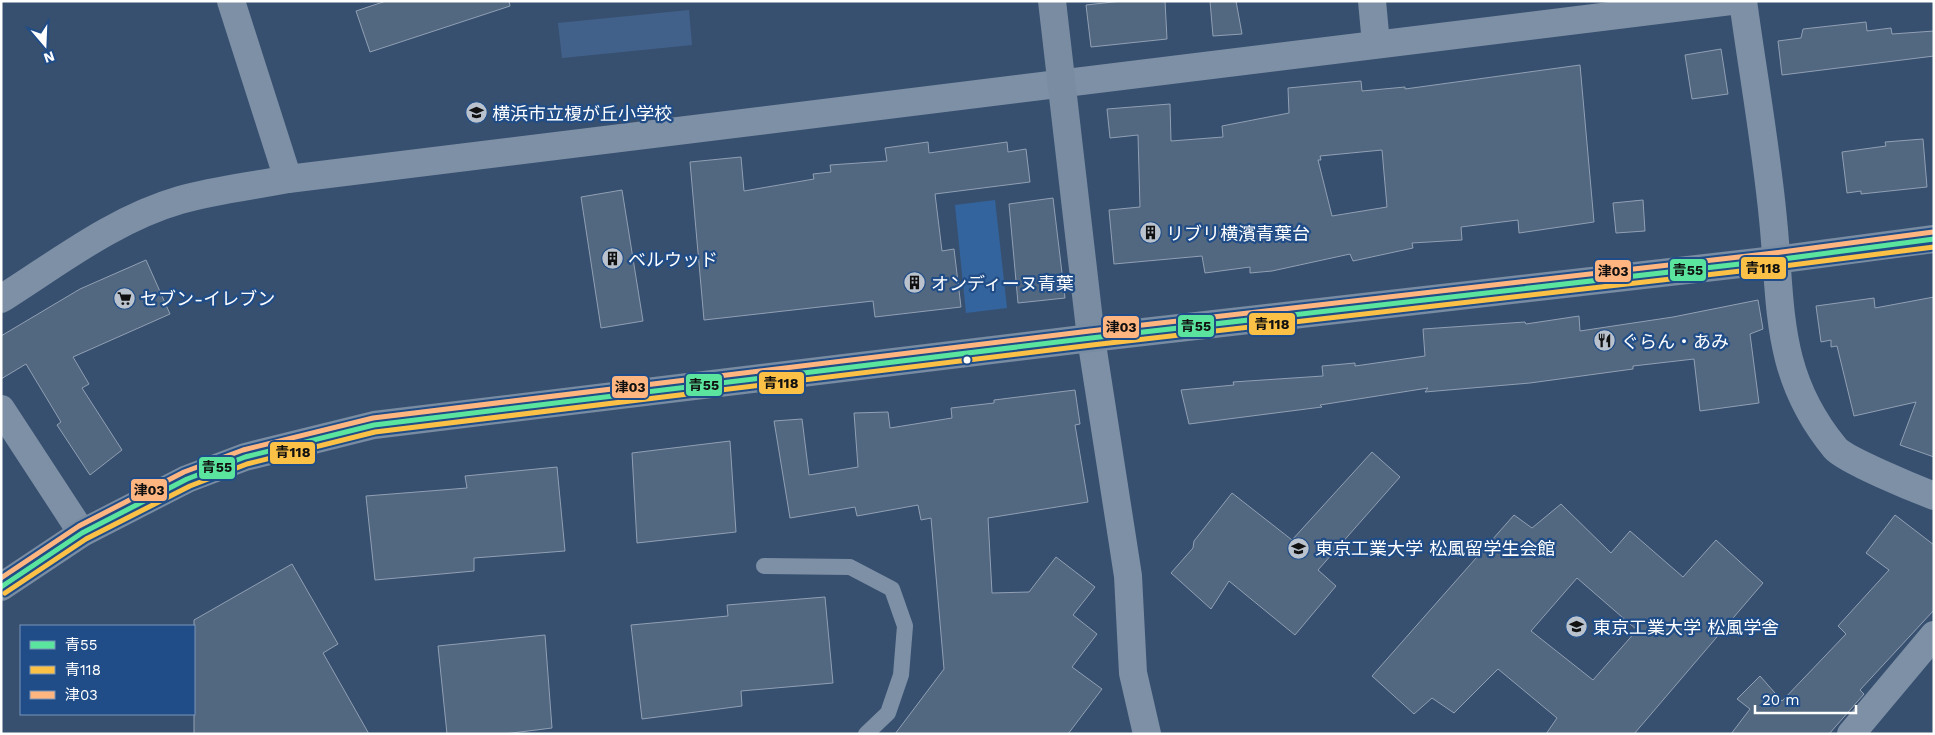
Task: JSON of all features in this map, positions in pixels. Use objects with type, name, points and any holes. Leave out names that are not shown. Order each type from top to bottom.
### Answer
[{"type":"street","points":[[231,1],[288,179]]},
{"type":"street","points":[[1052,1],[1091,338],[1128,576],[1133,673],[1147,734]]},
{"type":"street","points":[[1372,1],[1376,44]]},
{"type":"street","points":[[1,299],[116,226],[146,213],[180,200],[288,179],[1376,44],[1567,12],[1731,1]]},
{"type":"street","points":[[1744,1],[1774,221],[1778,303],[1789,366],[1808,410],[1836,450],[1899,482],[1934,496]]},
{"type":"street","points":[[1,587],[82,533],[187,478],[237,460],[374,425],[1091,338],[1775,260],[1934,239]]},
{"type":"street","points":[[1,409],[82,533]]},
{"type":"street","points":[[1851,734],[1934,635]]},
{"type":"lane","points":[[764,566],[850,567],[892,589],[906,626],[901,675],[888,713],[866,734]]},
{"type":"shaded area","points":[[689,10],[692,45],[562,58],[558,23]]},
{"type":"shaded area","points":[[995,200],[1007,308],[966,313],[955,205]]},
{"type":"building","points":[[386,1],[509,1],[510,6],[370,52],[356,11]]},
{"type":"building","points":[[1122,1],[1165,1],[1167,39],[1091,47],[1086,5]]},
{"type":"building","points":[[1210,1],[1236,1],[1242,34],[1213,36]]},
{"type":"building","points":[[1866,22],[1867,31],[1891,28],[1892,34],[1934,31],[1934,56],[1782,75],[1778,41],[1801,38],[1803,29]]},
{"type":"building","points":[[1721,49],[1728,94],[1692,99],[1685,55]]},
{"type":"building","points":[[1580,65],[1594,222],[1519,233],[1518,220],[1461,227],[1462,240],[1412,243],[1413,248],[1353,261],[1350,254],[1272,271],[1250,273],[1250,267],[1205,273],[1202,256],[1114,264],[1109,210],[1140,207],[1138,135],[1110,138],[1107,109],[1170,104],[1171,141],[1223,137],[1222,126],[1289,113],[1288,88],[1361,81],[1362,91],[1405,87],[1405,89]],"holes":[[[1382,150],[1387,207],[1332,216],[1318,160],[1321,160],[1320,156]]]},
{"type":"building","points":[[1923,139],[1927,187],[1861,194],[1861,191],[1847,193],[1842,152],[1886,146],[1885,142]]},
{"type":"building","points":[[928,142],[929,153],[1007,142],[1008,152],[1026,149],[1030,182],[935,194],[942,251],[954,249],[961,307],[875,317],[873,301],[704,320],[690,162],[741,157],[744,191],[814,179],[813,174],[831,172],[830,165],[887,161],[885,148]]},
{"type":"building","name":"ベルウッド","points":[[622,190],[643,321],[601,328],[581,197]]},
{"type":"building","points":[[1053,198],[1065,298],[1018,303],[1009,204]]},
{"type":"building","points":[[1643,200],[1645,231],[1616,233],[1613,203]]},
{"type":"building","points":[[146,260],[170,314],[73,357],[89,384],[82,388],[122,450],[90,475],[57,425],[61,422],[26,364],[1,379],[1,336],[80,289]]},
{"type":"building","points":[[1934,297],[1934,457],[1900,445],[1916,402],[1854,416],[1837,346],[1831,347],[1831,340],[1821,342],[1816,306],[1874,298],[1875,308]]},
{"type":"building","points":[[1758,300],[1763,329],[1750,334],[1759,403],[1700,411],[1694,359],[1633,366],[1633,369],[1530,383],[1425,392],[1428,388],[1320,405],[1322,407],[1189,424],[1181,390],[1234,385],[1233,382],[1323,376],[1322,366],[1355,363],[1355,366],[1425,356],[1423,329],[1525,322],[1526,324],[1579,316],[1580,331],[1673,317]]},
{"type":"building","points":[[1075,390],[1080,424],[1075,425],[1088,502],[988,518],[992,593],[1029,592],[1056,557],[1095,587],[1073,615],[1097,634],[1072,667],[1102,689],[1068,734],[895,734],[944,669],[931,518],[921,520],[918,505],[857,516],[855,507],[790,518],[774,421],[802,419],[809,475],[858,467],[854,413],[888,412],[890,428],[952,418],[951,408],[994,403],[994,400]]},
{"type":"building","points":[[730,441],[736,532],[637,543],[632,453]]},
{"type":"building","points":[[1372,452],[1400,477],[1318,570],[1336,586],[1295,635],[1229,581],[1211,609],[1171,573],[1193,548],[1194,541],[1232,493],[1292,540]]},
{"type":"building","points":[[557,467],[565,551],[474,558],[474,571],[375,580],[366,496],[467,488],[465,476]]},
{"type":"building","points":[[1561,504],[1611,553],[1630,531],[1683,577],[1716,540],[1763,583],[1634,734],[1546,734],[1557,718],[1498,669],[1454,713],[1432,698],[1414,714],[1372,676],[1514,515],[1532,528]],"holes":[[[1577,578],[1637,630],[1593,680],[1531,631]]]},
{"type":"building","points":[[1895,515],[1934,545],[1934,610],[1860,690],[1864,694],[1829,734],[1731,734],[1750,709],[1737,699],[1760,676],[1782,701],[1846,634],[1838,626],[1889,570],[1866,553]]},
{"type":"building","points":[[292,564],[338,644],[323,653],[369,734],[194,734],[194,620]]},
{"type":"building","points":[[825,597],[833,683],[741,691],[742,706],[642,719],[631,625],[728,616],[727,605]]},
{"type":"building","points":[[545,635],[552,728],[504,734],[447,734],[438,646]]},
{"type":"transit line","name":"津03","points":[[1,578],[79,526],[184,472],[243,450],[373,418],[1090,331],[1774,253],[1933,232]]},
{"type":"transit line","name":"青55","points":[[1,587],[82,533],[187,479],[245,457],[374,425],[1091,338],[1775,260],[1934,239]]},
{"type":"transit line","name":"青118","points":[[5,593],[86,539],[190,486],[247,464],[375,432],[1092,345],[1776,267],[1934,247]]},
{"type":"place","name":"横浜市立榎が丘小学校","points":[[476,113]]},
{"type":"place","name":"リブリ横濱青葉台","points":[[1150,233]]},
{"type":"place","name":"ベルウッド","points":[[612,259]]},
{"type":"place","name":"オンディーヌ青葉","points":[[915,283]]},
{"type":"place","name":"セブン-イレブン","points":[[124,298]]},
{"type":"place","name":"ぐらん・あみ","points":[[1605,341]]},
{"type":"place","name":"東京工業大学 松風留学生会館","points":[[1299,548]]},
{"type":"place","name":"東京工業大学 松風学舎","points":[[1577,627]]}]
